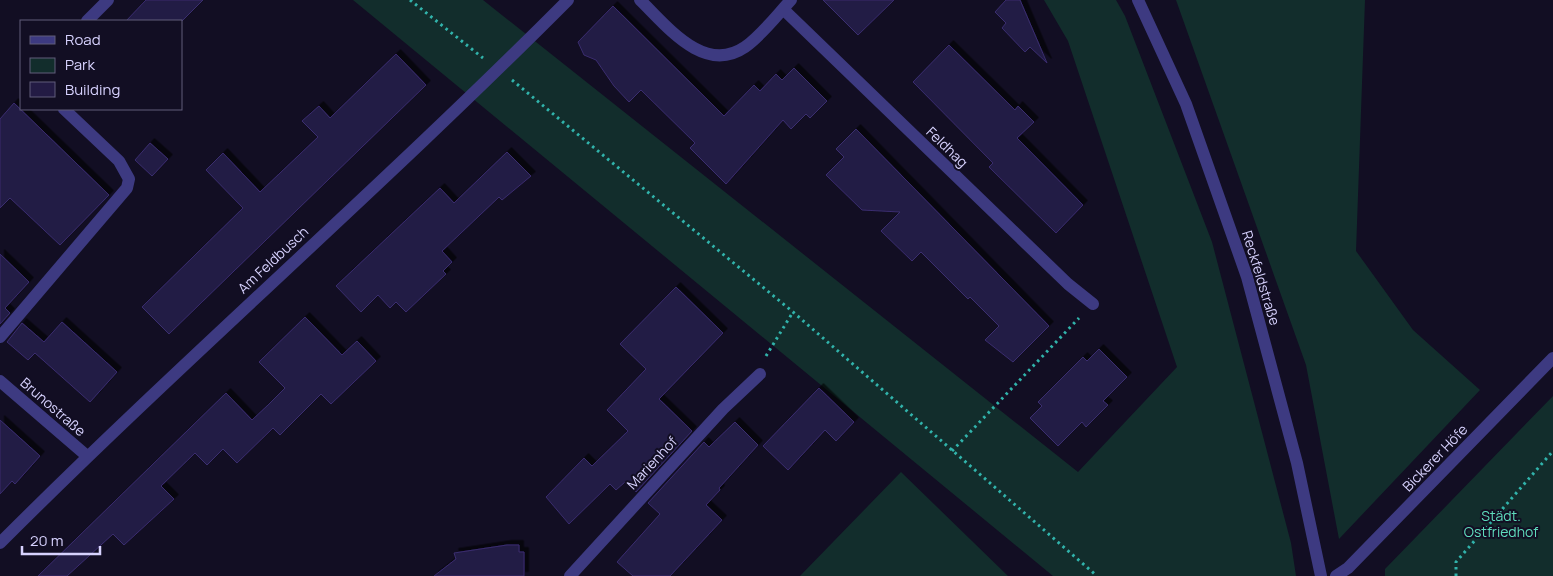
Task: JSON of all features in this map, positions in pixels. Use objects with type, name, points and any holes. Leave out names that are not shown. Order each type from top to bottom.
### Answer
[{"type":"street","points":[[88,20],[108,0]]},
{"type":"street","name":"Am Feldbusch","points":[[0,543],[87,456],[498,70],[568,0]]},
{"type":"street","points":[[640,0],[680,38],[703,53],[725,56],[745,46],[787,4]]},
{"type":"street","name":"Reckfeldstraße","points":[[1138,0],[1186,104],[1248,277],[1297,463],[1321,576]]},
{"type":"street","name":"Feldhag","points":[[787,4],[1068,284],[1093,304]]},
{"type":"street","points":[[0,337],[127,188],[130,179],[118,161],[65,110]]},
{"type":"street","name":"Bickerer Höfe","points":[[1336,576],[1348,568],[1553,358]]},
{"type":"street","name":"Marienhof","points":[[570,576],[723,409],[760,374]]},
{"type":"street","name":"Brunostraße","points":[[0,381],[87,456]]},
{"type":"path","points":[[410,0],[793,312],[1097,576]]},
{"type":"path","points":[[952,452],[1093,304]]},
{"type":"path","points":[[760,374],[767,352],[793,312]]},
{"type":"path","points":[[1456,576],[1456,562],[1553,451]]},
{"type":"green space","points":[[353,0],[483,0],[1078,472],[1177,367],[1068,41],[1044,0],[1116,0],[1125,16],[1212,242],[1291,543],[1296,576],[1053,576]]},
{"type":"green space","points":[[1176,0],[1365,0],[1356,251],[1413,330],[1480,390],[1339,539],[1306,365]]},
{"type":"green space","name":"Städt. Ostfriedhof","points":[[1553,396],[1553,576],[1385,576],[1385,569]]},
{"type":"green space","points":[[901,472],[1008,576],[800,576]]},
{"type":"building","points":[[146,0],[203,0],[182,21],[127,20]]},
{"type":"building","points":[[823,0],[894,0],[858,35]]},
{"type":"building","points":[[1006,0],[1020,0],[1047,63],[1030,47],[1025,52],[1002,28],[1006,23],[995,12]]},
{"type":"building","points":[[613,6],[724,116],[754,85],[760,91],[776,74],[782,80],[794,68],[827,101],[810,118],[806,114],[791,129],[783,120],[726,184],[690,148],[695,143],[641,90],[629,102],[614,86],[596,60],[584,55],[578,42]]},
{"type":"building","points":[[949,45],[1015,110],[1018,106],[1034,122],[1017,138],[1083,205],[1056,233],[989,167],[993,163],[913,82]]},
{"type":"building","points":[[396,54],[426,85],[169,334],[142,307],[243,208],[206,170],[223,153],[260,192],[318,137],[302,121],[319,106],[330,118]]},
{"type":"building","points":[[14,103],[109,195],[60,245],[10,198],[0,208],[0,119]]},
{"type":"building","points":[[856,129],[1049,326],[1013,362],[985,340],[999,326],[970,297],[968,299],[921,252],[912,261],[881,231],[900,212],[862,210],[826,175],[844,157],[836,149]]},
{"type":"building","points":[[150,143],[168,159],[152,176],[135,160]]},
{"type":"building","points":[[507,152],[531,176],[502,200],[499,197],[442,251],[452,262],[443,271],[446,274],[406,312],[396,302],[390,308],[378,295],[361,312],[336,286],[440,188],[454,203]]},
{"type":"building","points":[[0,254],[29,282],[5,308],[10,313],[0,324]]},
{"type":"building","points":[[676,287],[723,333],[659,399],[692,431],[636,492],[625,482],[616,490],[610,484],[569,524],[546,497],[584,458],[592,466],[628,431],[607,410],[646,369],[620,344]]},
{"type":"building","points":[[305,317],[342,355],[357,341],[376,361],[331,404],[321,394],[280,435],[273,428],[237,463],[223,449],[207,465],[195,453],[161,486],[174,499],[124,545],[113,534],[67,576],[38,576],[226,393],[252,420],[268,405],[285,388],[259,362]]},
{"type":"building","points":[[62,322],[117,372],[90,402],[35,353],[28,360],[7,342],[22,323],[44,342]]},
{"type":"building","points":[[1099,349],[1127,377],[1103,401],[1108,405],[1086,427],[1082,422],[1058,446],[1030,418],[1042,406],[1038,402],[1083,357],[1087,361]]},
{"type":"building","points":[[819,388],[854,422],[836,441],[825,430],[788,470],[763,446]]},
{"type":"building","points":[[0,420],[40,456],[15,484],[12,481],[0,494]]},
{"type":"building","points":[[735,422],[758,445],[706,505],[722,520],[670,576],[633,576],[617,562],[660,514],[648,503],[704,442],[709,447]]},
{"type":"building","points":[[519,545],[519,552],[524,552],[524,576],[434,576],[456,559],[454,553]]}]
